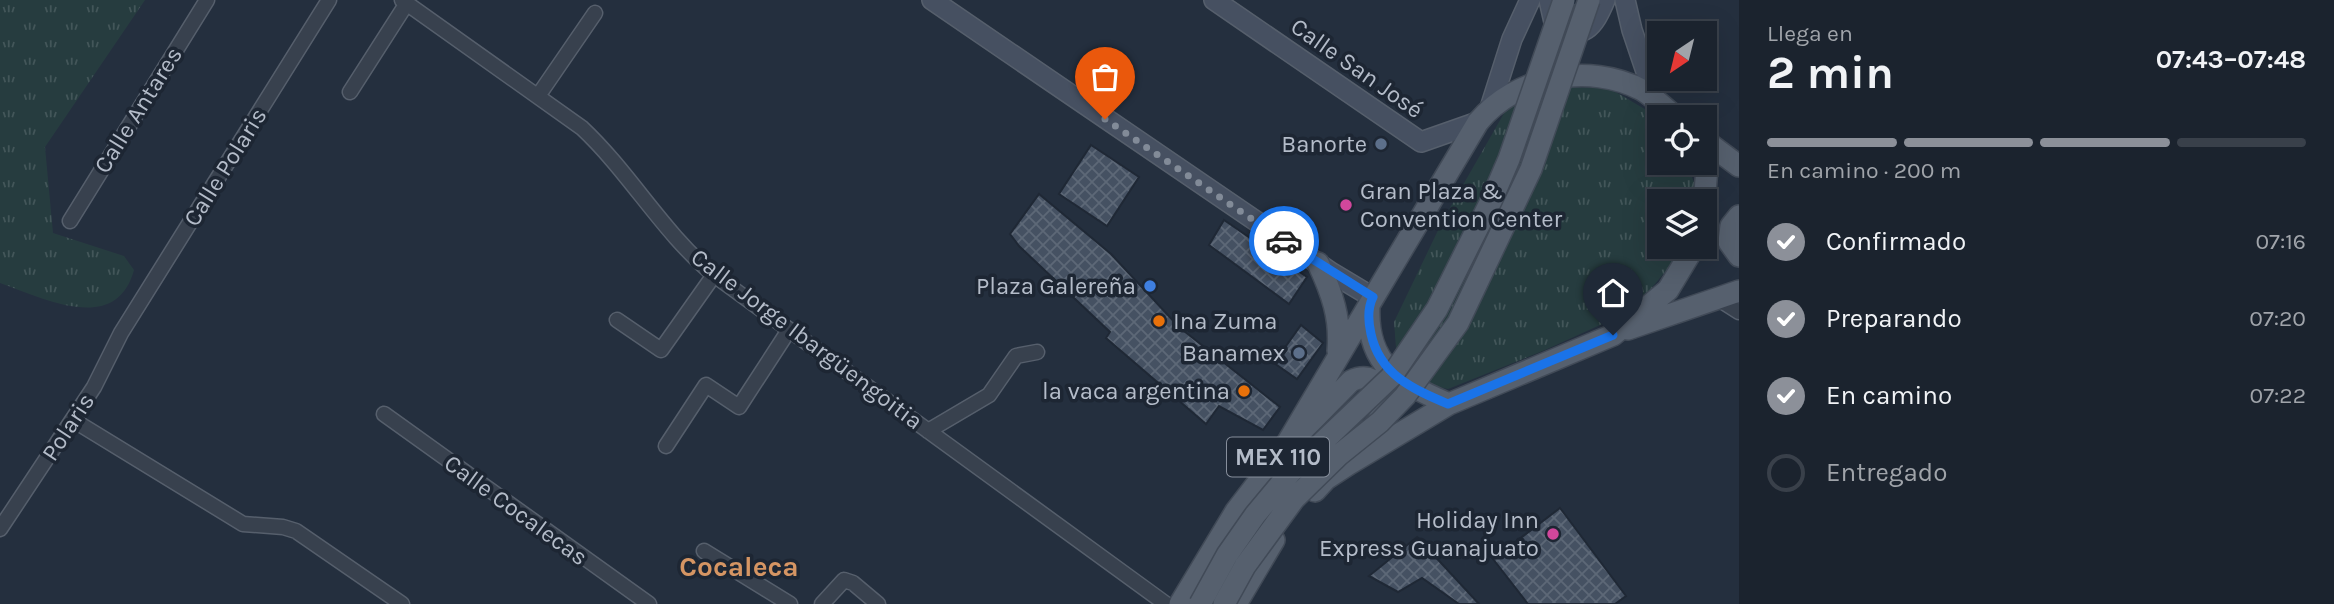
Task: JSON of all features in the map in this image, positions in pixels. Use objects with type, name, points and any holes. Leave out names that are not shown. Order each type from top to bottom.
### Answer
[{"type":"main road","points":[[932,0],[1371,301],[1368,323],[1374,348],[1387,368],[1411,387],[1448,404]]},
{"type":"main road","name":"Calle San José","points":[[1214,0],[1421,142],[1484,115]]},
{"type":"main road","points":[[1484,115],[1530,0]]},
{"type":"main road","points":[[1549,0],[1554,22],[1572,31],[1582,31],[1595,22],[1605,0]]},
{"type":"main road","points":[[1200,604],[1227,555],[1255,515],[1290,472],[1391,377],[1437,309],[1509,159],[1564,0]]},
{"type":"main road","points":[[1224,604],[1245,566],[1300,493],[1339,455],[1380,422],[1405,396],[1458,323],[1531,169],[1589,0]]},
{"type":"main road","points":[[1625,0],[1632,30],[1656,101]]},
{"type":"main road","name":"MEX 110","points":[[1180,604],[1236,511],[1283,450],[1338,354],[1484,115],[1517,91],[1543,80],[1577,74],[1613,79],[1643,90],[1661,105]]},
{"type":"main road","points":[[1717,150],[1739,166]]},
{"type":"main road","points":[[1739,216],[1731,226],[1729,242],[1739,256]]},
{"type":"main road","name":"MEX 110","points":[[1236,604],[1274,539],[1326,479],[1448,404],[1613,335],[1668,290],[1687,259]]},
{"type":"main road","points":[[1318,263],[1338,311],[1338,354]]},
{"type":"main road","points":[[1613,335],[1739,290]]},
{"type":"main road","points":[[1283,450],[1352,381],[1367,377],[1383,390],[1386,397],[1382,415],[1358,442],[1318,478],[1303,503]]},
{"type":"street","name":"Calle Antares","points":[[69,221],[207,0]]},
{"type":"street","name":"Calle Polaris","points":[[121,333],[329,0]]},
{"type":"street","points":[[351,92],[405,2]]},
{"type":"street","name":"Calle Jorge Ibargüengoitia","points":[[405,2],[582,128],[603,147],[695,259],[714,275],[1166,604]]},
{"type":"street","points":[[538,96],[595,13]]},
{"type":"street","points":[[617,320],[661,350],[714,275]]},
{"type":"street","points":[[1717,298],[1739,312]]},
{"type":"street","points":[[666,446],[706,385],[738,407],[789,330]]},
{"type":"street","name":"Polaris","points":[[0,529],[4,512],[73,420],[94,387],[121,333]]},
{"type":"street","points":[[928,431],[989,395],[1016,356],[1037,352]]},
{"type":"street","name":"Calle Cocalecas","points":[[384,414],[647,603]]},
{"type":"street","points":[[73,420],[243,524],[283,527],[296,531],[402,604]]},
{"type":"street","points":[[704,551],[790,604]]},
{"type":"street","points":[[822,604],[844,580],[853,583],[878,604]]},
{"type":"green space","points":[[0,0],[145,0],[45,147],[53,233],[124,256],[134,270],[125,290],[112,302],[95,307],[76,307],[37,297],[0,283]]},
{"type":"green space","points":[[1558,87],[1609,88],[1647,110],[1647,175],[1691,175],[1696,187],[1647,189],[1647,259],[1676,259],[1633,310],[1545,350],[1448,389],[1426,384],[1397,361],[1394,322],[1443,220],[1507,108]]},
{"type":"building","points":[[1091,145],[1139,177],[1107,226],[1059,194]]},
{"type":"building","points":[[1039,194],[1111,254],[1179,327],[1280,407],[1263,430],[1219,406],[1206,424],[1106,338],[1110,332],[1019,246],[1010,234]]},
{"type":"building","points":[[1224,220],[1307,277],[1289,304],[1209,245]]},
{"type":"building","name":"Banamex","points":[[1301,325],[1323,343],[1297,379],[1274,363]]},
{"type":"building","name":"Holiday Inn Express Guanajuato","points":[[1560,508],[1626,596],[1615,604],[1528,604],[1493,559]]},
{"type":"building","points":[[1417,537],[1479,604],[1459,604],[1422,578],[1398,592],[1369,576]]},
{"type":"way so far","points":[[1105,119],[1284,241]]},
{"type":"place","name":"Banorte","points":[[1381,144]]},
{"type":"place","name":"Gran Plaza & Convention Center","points":[[1346,205]]},
{"type":"place","name":"Plaza Galereña","points":[[1150,286]]},
{"type":"place","name":"Ina Zuma","points":[[1159,321]]},
{"type":"place","name":"Banamex","points":[[1299,353]]},
{"type":"place","name":"la vaca argentina","points":[[1244,391]]},
{"type":"place","name":"Holiday Inn Express Guanajuato","points":[[1553,534]]},
{"type":"district","name":"Cocaleca","points":[[739,566]]},
{"type":"route","points":[[1284,241],[1373,297],[1369,305],[1368,323],[1374,348],[1387,368],[1411,387],[1448,404],[1613,335]]}]
